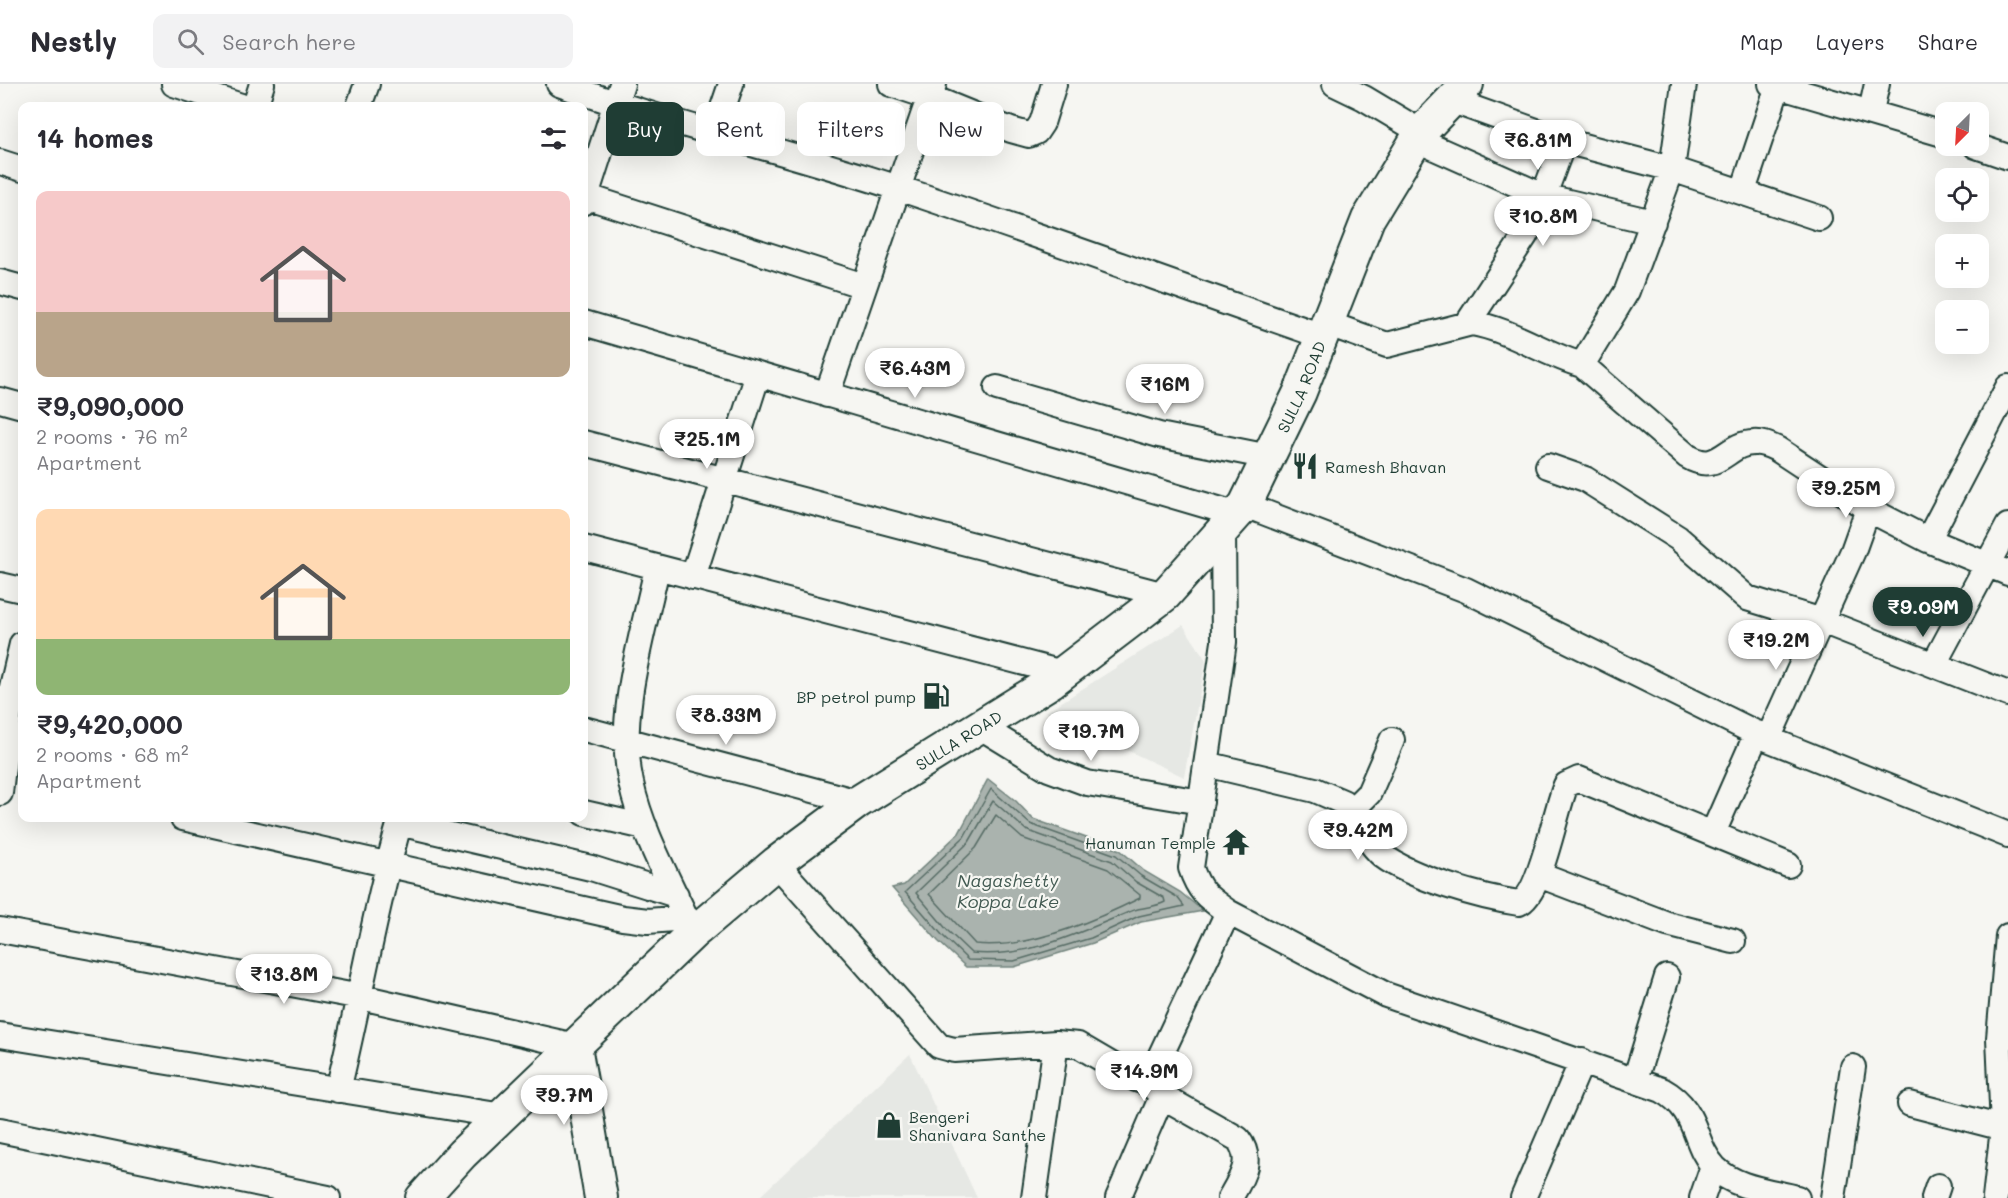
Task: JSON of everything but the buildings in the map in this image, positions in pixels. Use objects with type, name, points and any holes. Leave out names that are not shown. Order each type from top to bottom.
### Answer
[{"type":"main road","name":"SULLA ROAD","points":[[422,1198],[462,1154],[575,1046],[690,925],[858,802],[1063,673],[1165,595],[1235,516],[1269,457],[1299,392],[1368,219],[1419,136],[1460,93]]},
{"type":"main road","points":[[575,1046],[601,1198]]},
{"type":"street","points":[[174,84],[230,102]]},
{"type":"street","points":[[256,102],[262,84]]},
{"type":"street","points":[[360,102],[367,84]]},
{"type":"street","points":[[560,84],[618,94],[696,124]]},
{"type":"street","points":[[725,102],[731,84]]},
{"type":"street","points":[[891,84],[932,90],[1011,130],[1029,135],[1036,132],[1042,123],[1054,84]]},
{"type":"street","points":[[1337,84],[1364,98],[1419,136],[1544,196],[1653,222]]},
{"type":"street","points":[[1582,365],[1627,291],[1672,170],[1684,84]]},
{"type":"street","points":[[1871,111],[1877,84]]},
{"type":"street","points":[[1743,191],[1775,85],[1871,111],[1935,131]]},
{"type":"street","points":[[827,395],[932,90]]},
{"type":"street","points":[[1460,93],[1564,141],[1743,191],[1819,218]]},
{"type":"street","points":[[588,187],[618,94]]},
{"type":"street","points":[[1467,324],[1525,236],[1544,196],[1564,141]]},
{"type":"street","points":[[1989,150],[2008,157]]},
{"type":"street","points":[[785,153],[1324,330],[1387,345],[1467,324],[1485,325],[1556,357],[1582,365],[1698,462],[1715,461],[1746,444],[1764,444],[1777,449],[1868,508],[1928,540],[2008,573]]},
{"type":"street","points":[[0,162],[18,168]]},
{"type":"street","points":[[588,200],[864,286]]},
{"type":"street","points":[[0,282],[18,287]]},
{"type":"street","points":[[588,324],[1235,516],[1467,590],[1762,736],[2008,835]]},
{"type":"street","points":[[693,577],[726,480],[758,374]]},
{"type":"street","points":[[1928,540],[2008,387]]},
{"type":"street","points":[[997,388],[1159,435],[1269,457]]},
{"type":"street","points":[[0,400],[18,405]]},
{"type":"street","points":[[588,444],[1165,595]]},
{"type":"street","points":[[1548,465],[1585,479],[1678,538],[1747,598],[1822,621],[2008,694]]},
{"type":"street","points":[[1713,833],[1822,621],[1853,551],[1868,508]]},
{"type":"street","points":[[1235,516],[1224,642],[1191,868],[1198,886],[1228,912],[1386,995],[1582,1061],[1674,1097],[1694,1124],[1713,1166],[1733,1180],[1797,1198]]},
{"type":"street","points":[[1934,664],[2008,526]]},
{"type":"street","points":[[588,549],[1063,673]]},
{"type":"street","points":[[657,568],[626,718],[631,784],[645,826],[690,925]]},
{"type":"street","points":[[0,585],[18,589]]},
{"type":"street","points":[[8,783],[11,688],[18,661]]},
{"type":"street","points":[[979,726],[1049,769],[1087,783],[1201,802]]},
{"type":"street","points":[[588,730],[858,802]]},
{"type":"street","points":[[1348,814],[1369,793],[1392,740]]},
{"type":"street","points":[[1206,764],[1315,790],[1343,802],[1348,814],[1359,823],[1370,842],[1383,856],[1429,879],[1519,903],[1531,894],[1539,875],[1560,798],[1572,780],[1588,781],[1788,865]]},
{"type":"street","points":[[588,814],[645,826]]},
{"type":"street","points":[[200,822],[623,918],[690,925]]},
{"type":"street","points":[[338,1090],[361,997],[387,865],[399,822]]},
{"type":"street","points":[[408,822],[591,868],[676,895]]},
{"type":"street","points":[[776,863],[939,1046],[954,1050],[1056,1043],[1078,1045],[1238,1139],[1245,1148],[1246,1166],[1230,1198]]},
{"type":"street","points":[[1539,875],[1667,924],[1733,941]]},
{"type":"street","points":[[1118,1198],[1154,1088],[1152,1075],[1228,912]]},
{"type":"street","points":[[0,930],[361,997],[575,1046]]},
{"type":"street","points":[[2000,1184],[2008,936]]},
{"type":"street","points":[[1635,1080],[1667,977]]},
{"type":"street","points":[[0,1035],[503,1116]]},
{"type":"street","points":[[1034,1198],[1056,1043]]},
{"type":"street","points":[[1523,1198],[1582,1061]]},
{"type":"street","points":[[1833,1198],[1853,1067]]},
{"type":"street","points":[[1910,1104],[2003,1128]]},
{"type":"street","points":[[0,1130],[328,1198]]},
{"type":"street","points":[[1702,1198],[1713,1166]]},
{"type":"shaded area","points":[[1183,625],[1206,660],[1184,777],[1046,712]]},
{"type":"shaded area","name":"Bengeri Shanivara Santhe","points":[[910,1054],[977,1198],[758,1198]]},
{"type":"water","name":"Nagashetty Koppa Lake","points":[[988,779],[1016,801],[1033,819],[1120,850],[1144,871],[1180,892],[1203,911],[1141,922],[1093,943],[1014,967],[966,967],[938,941],[892,888],[904,885],[959,833]]},
{"type":"place","name":"Ramesh Bhavan","points":[[1305,466]]},
{"type":"place","name":"BP petrol pump","points":[[936,696]]},
{"type":"place","name":"Hanuman Temple","points":[[1236,842]]},
{"type":"place","name":"Bengeri Shanivara Santhe","points":[[889,1125]]}]
